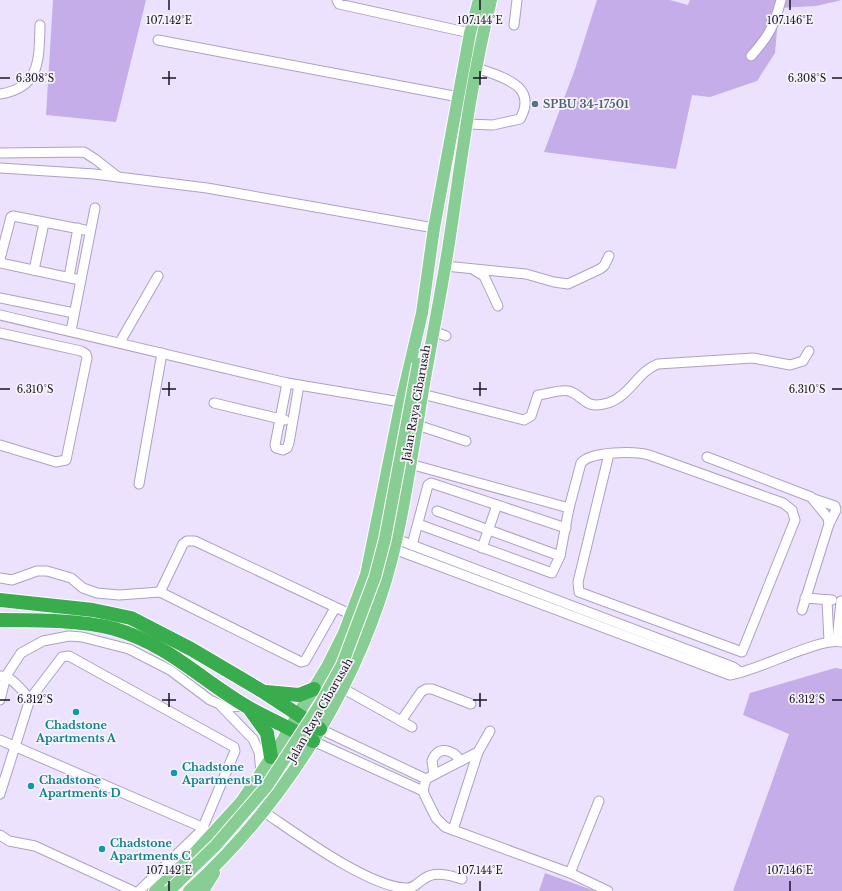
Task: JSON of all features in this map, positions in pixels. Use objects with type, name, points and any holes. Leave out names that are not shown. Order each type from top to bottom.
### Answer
[{"type":"highway","points":[[0,600],[93,610],[131,618],[191,649],[262,691],[323,724]]},
{"type":"highway","points":[[0,620],[82,624],[114,629],[151,643],[171,654],[248,707],[313,741]]},
{"type":"highway","points":[[0,630],[41,622]]},
{"type":"highway","points":[[262,691],[294,695],[304,694],[314,689]]},
{"type":"highway","points":[[248,707],[267,733],[275,751]]},
{"type":"main road","name":"Jalan Raya Cibarusah","points":[[154,891],[190,858],[241,802],[301,711],[344,633],[352,615],[366,575],[384,493],[401,402],[422,313],[434,228],[470,33],[479,0]]},
{"type":"main road","name":"Jalan Raya Cibarusah","points":[[189,891],[218,864],[264,812],[301,761],[342,688],[368,633],[386,581],[395,544],[410,464],[445,266],[476,68],[491,0]]},
{"type":"main road","name":"Jalan Raya Cibarusah","points":[[169,891],[216,845],[267,786],[321,703],[342,665],[375,577],[386,539],[434,294],[442,283]]},
{"type":"main road","name":"Jalan Raya Cibarusah","points":[[177,891],[234,836],[268,796],[324,707],[353,653],[384,566],[394,527],[420,364],[422,313]]},
{"type":"main road","points":[[275,751],[287,744],[294,747],[299,753],[301,761]]},
{"type":"main road","points":[[203,891],[218,864]]},
{"type":"street","points":[[337,0],[340,4],[470,33]]},
{"type":"street","points":[[514,26],[517,0]]},
{"type":"street","points":[[751,56],[768,36],[775,21],[781,0]]},
{"type":"street","points":[[0,94],[13,92],[20,88],[34,73],[39,53],[40,24]]},
{"type":"street","points":[[158,40],[459,97]]},
{"type":"street","points":[[467,124],[493,126],[520,119],[525,111],[525,99],[520,87],[510,80],[476,68]]},
{"type":"street","points":[[0,153],[84,152],[119,177]]},
{"type":"street","points":[[0,168],[119,177],[207,188],[434,228]]},
{"type":"street","points":[[71,331],[95,208]]},
{"type":"street","points":[[0,259],[2,239],[11,217],[13,216],[44,223],[90,230]]},
{"type":"street","points":[[34,270],[44,223]]},
{"type":"street","points":[[69,277],[78,228]]},
{"type":"street","points":[[445,266],[473,270],[493,269],[526,274],[554,282],[568,284],[600,269],[604,266],[609,256]]},
{"type":"street","points":[[0,263],[80,280]]},
{"type":"street","points":[[473,270],[484,276],[498,306]]},
{"type":"street","points":[[120,342],[158,276]]},
{"type":"street","points":[[0,298],[74,313]]},
{"type":"street","points":[[0,315],[120,342],[287,383],[401,402]]},
{"type":"street","points":[[433,332],[446,336]]},
{"type":"street","points":[[0,333],[81,351],[86,354],[87,358],[66,460],[56,462],[0,445]]},
{"type":"street","points":[[422,394],[524,420],[530,418],[538,395],[566,391],[590,404],[598,405],[622,396],[651,366],[658,364],[753,358],[790,365],[803,360],[809,351]]},
{"type":"street","points":[[139,484],[162,353]]},
{"type":"street","points":[[287,383],[275,445],[279,450],[287,448],[299,385]]},
{"type":"street","points":[[214,403],[292,421]]},
{"type":"street","points":[[417,425],[466,441]]},
{"type":"street","points":[[418,524],[550,573],[554,572],[560,556],[569,508],[581,463],[589,458],[630,452],[642,453],[784,503],[792,510],[795,520],[734,671]]},
{"type":"street","points":[[609,454],[578,582],[579,592],[742,652]]},
{"type":"street","points":[[707,457],[814,499],[828,518],[830,524],[802,610]]},
{"type":"street","points":[[410,464],[569,508]]},
{"type":"street","points":[[412,545],[430,484],[566,528]]},
{"type":"street","points":[[482,548],[497,505]]},
{"type":"street","points":[[437,511],[560,556]]},
{"type":"street","points":[[160,592],[183,544],[188,541],[195,541],[352,615]]},
{"type":"street","points":[[395,544],[412,545],[734,671]]},
{"type":"street","points":[[395,544],[734,671],[754,669],[836,642]]},
{"type":"street","points":[[0,578],[12,580],[37,572],[47,571],[71,578],[83,588],[103,594],[119,595],[160,592],[301,662],[305,661],[335,608]]},
{"type":"street","points":[[805,598],[842,601],[836,642]]},
{"type":"street","points":[[827,600],[836,642]]},
{"type":"street","points":[[0,700],[3,676],[21,653],[29,647],[53,638],[69,636],[82,637],[129,649],[170,670],[210,700],[220,705],[229,707],[248,707]]},
{"type":"street","points":[[0,794],[30,699],[62,657],[69,656],[235,749],[204,828],[190,858]]},
{"type":"street","points":[[3,676],[30,699]]},
{"type":"street","points":[[342,688],[412,727]]},
{"type":"street","points":[[401,721],[421,692],[426,689],[432,689],[471,704]]},
{"type":"street","points":[[220,705],[253,739],[259,752],[261,772]]},
{"type":"street","points":[[323,724],[430,777]]},
{"type":"street","points":[[453,830],[478,752],[490,731]]},
{"type":"street","points":[[0,740],[204,828]]},
{"type":"street","points":[[313,741],[423,791],[436,818],[445,826],[570,873],[608,891]]},
{"type":"street","points":[[423,791],[430,777],[432,760],[437,752],[442,750],[454,753],[461,761]]},
{"type":"street","points":[[430,777],[478,752]]},
{"type":"street","points":[[570,873],[600,801]]},
{"type":"street","points":[[264,812],[322,851],[375,880],[404,888],[412,887],[432,875],[445,874],[462,879]]},
{"type":"street","points":[[140,891],[204,828]]},
{"type":"street","points":[[0,835],[9,841],[34,846],[134,891]]},
{"type":"shaded area","points":[[53,0],[146,0],[116,122],[46,115]]},
{"type":"shaded area","points":[[597,0],[670,0],[688,5],[690,0],[842,0],[816,6],[779,8],[775,53],[757,81],[710,97],[692,95],[676,169],[544,152],[575,69]]},
{"type":"shaded area","points":[[835,668],[842,669],[842,891],[733,891],[789,734],[743,715],[750,693]]},
{"type":"shaded area","points":[[545,873],[595,891],[539,891]]},
{"type":"place","name":"SPBU 34-17501","points":[[535,104]]},
{"type":"place","name":"Chadstone Apartments A","points":[[76,712]]},
{"type":"place","name":"Chadstone Apartments B","points":[[174,773]]},
{"type":"place","name":"Chadstone Apartments D","points":[[31,786]]},
{"type":"place","name":"Chadstone Apartments C","points":[[102,849]]}]
